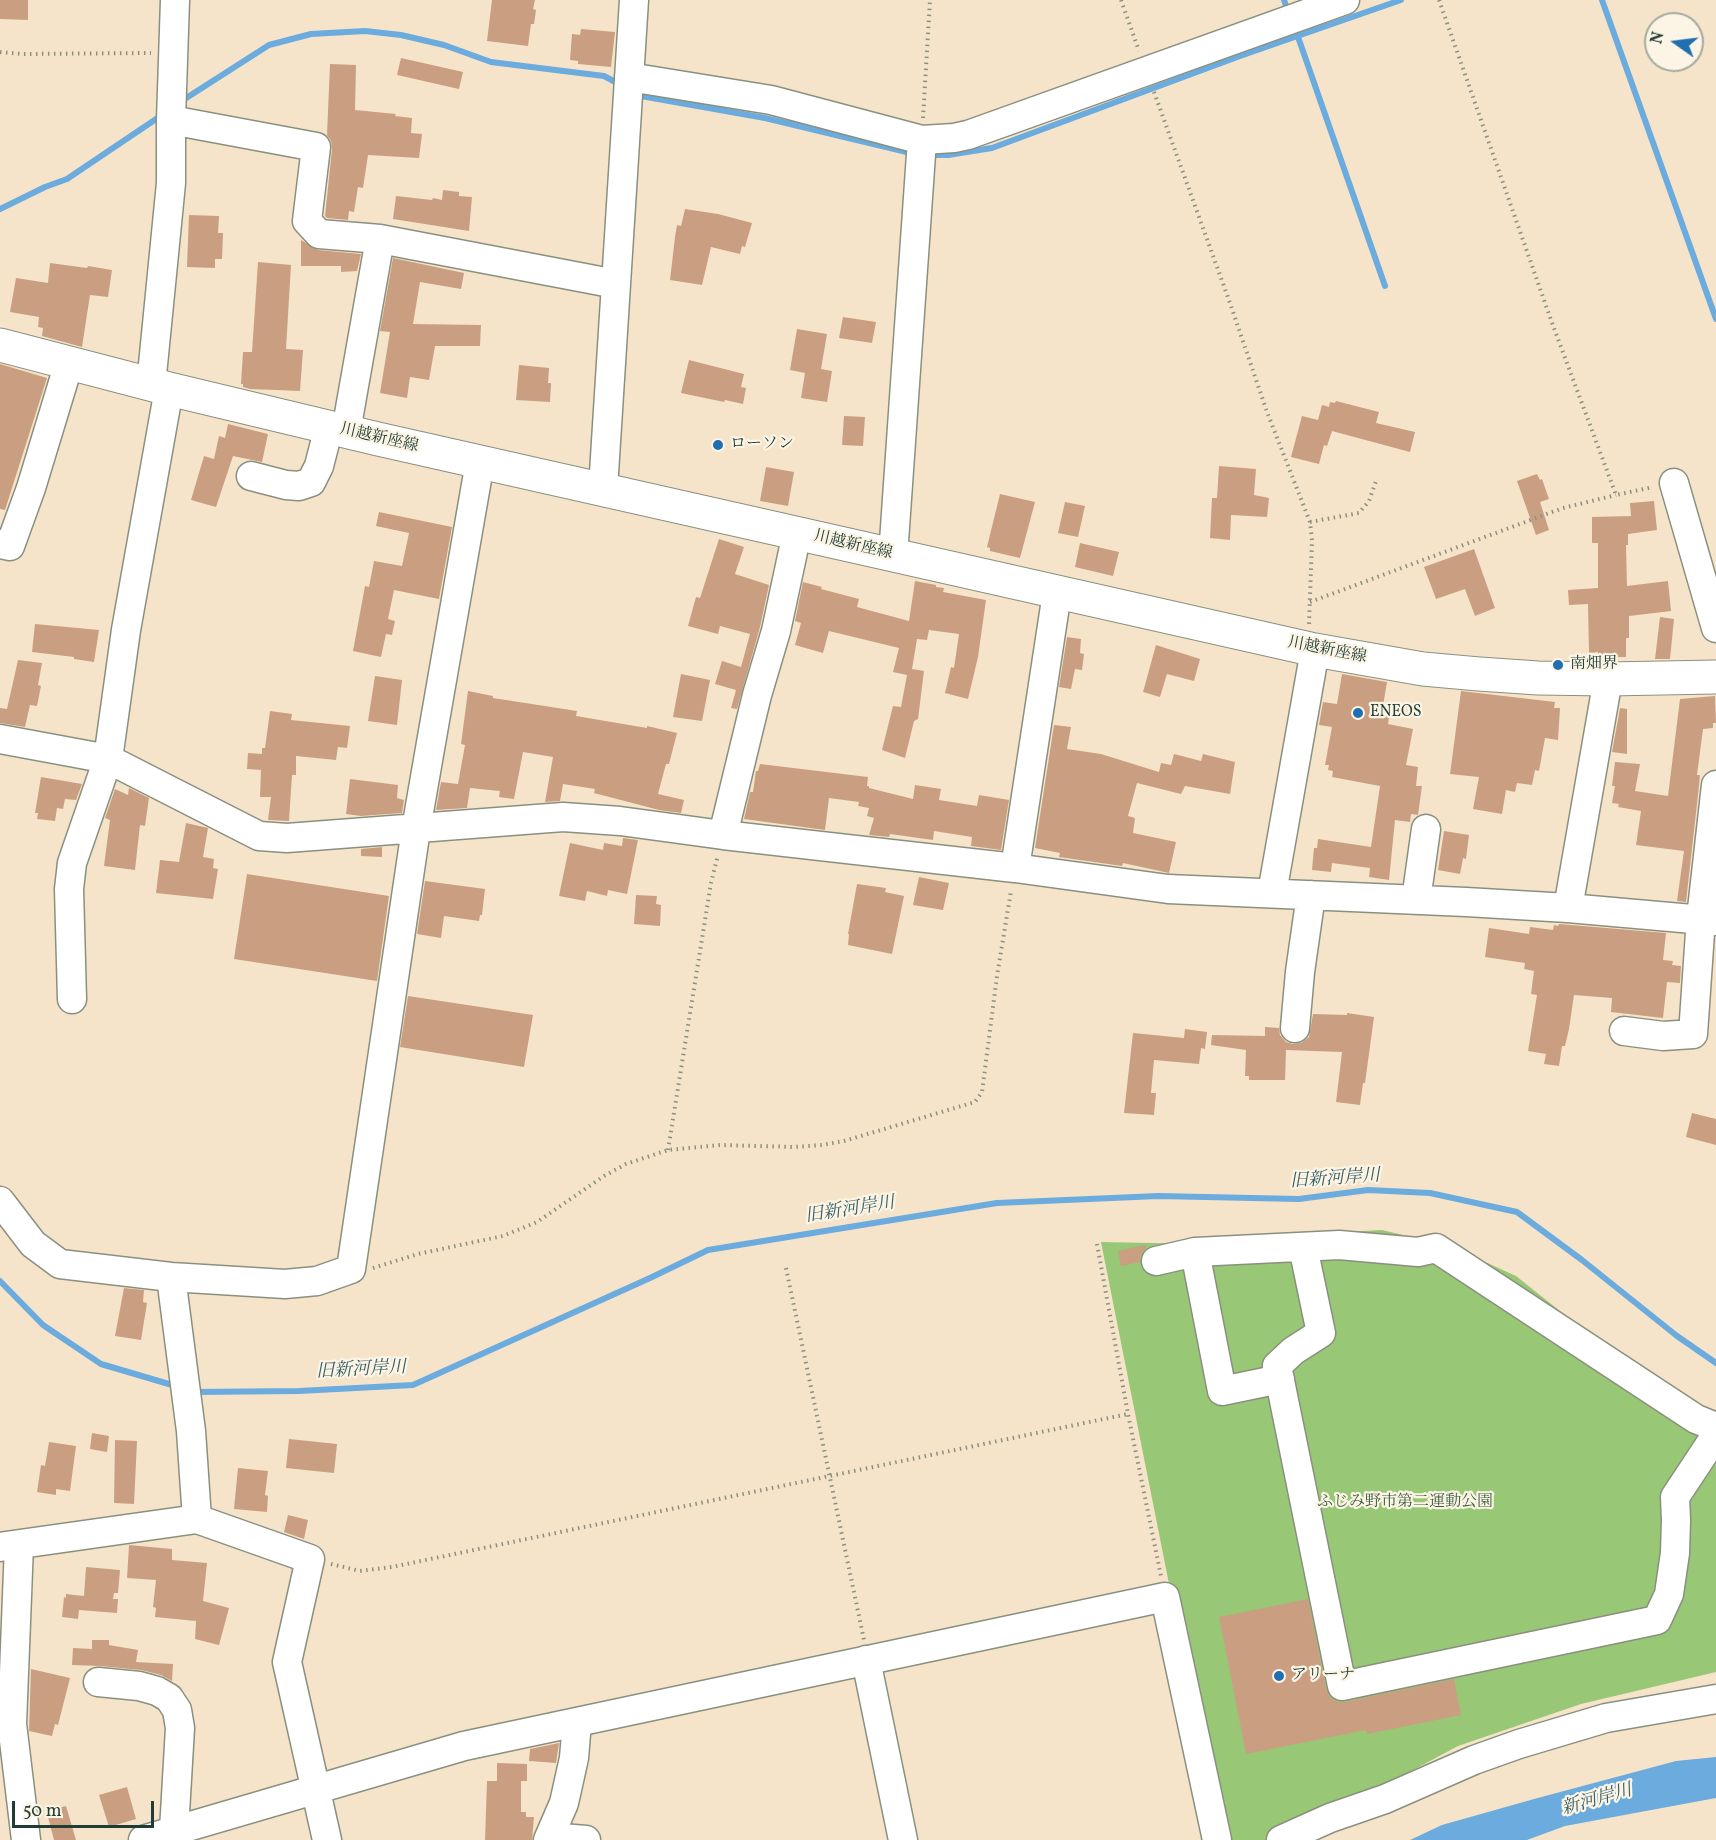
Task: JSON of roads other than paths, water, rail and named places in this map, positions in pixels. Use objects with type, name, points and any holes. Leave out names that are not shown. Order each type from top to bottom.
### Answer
[{"type":"main road","name":"川越新座線","points":[[0,345],[160,387],[337,429],[1311,649],[1423,669],[1538,678],[1716,677]]},
{"type":"street","points":[[72,999],[69,889],[72,863],[108,759],[160,387],[171,183],[175,0]]},
{"type":"street","points":[[603,489],[634,0]]},
{"type":"street","points":[[629,77],[771,100],[921,140],[954,138],[968,135],[1345,0]]},
{"type":"street","points":[[171,120],[316,147],[307,221],[319,234],[380,239],[616,284]]},
{"type":"street","points":[[893,556],[921,140]]},
{"type":"street","points":[[251,476],[299,486],[310,482],[319,466],[337,429],[380,239]]},
{"type":"street","points":[[0,544],[10,546],[31,488],[69,363]]},
{"type":"street","points":[[0,1201],[33,1244],[60,1264],[171,1277],[285,1284],[317,1281],[351,1269],[416,829],[480,462]]},
{"type":"street","points":[[1674,483],[1716,628]]},
{"type":"street","points":[[723,835],[757,695],[776,631],[797,533]]},
{"type":"street","points":[[1015,868],[1057,593]]},
{"type":"street","points":[[1272,893],[1311,649]]},
{"type":"street","points":[[1568,908],[1608,679]]},
{"type":"street","points":[[0,739],[108,759],[259,836],[287,838],[563,817],[620,821],[1015,868],[1168,889],[1568,908],[1709,920]]},
{"type":"street","points":[[1624,1031],[1663,1036],[1693,1034],[1709,920],[1716,785]]},
{"type":"street","points":[[1416,900],[1426,829]]},
{"type":"street","points":[[1295,1028],[1311,895]]},
{"type":"street","points":[[1156,1261],[1195,1252],[1303,1246],[1339,1245],[1418,1251],[1436,1248],[1696,1419],[1716,1427]]},
{"type":"street","points":[[1303,1246],[1321,1333],[1277,1366],[1342,1686],[1657,1620],[1669,1594],[1675,1553],[1674,1497],[1716,1435]]},
{"type":"street","points":[[1195,1252],[1222,1390],[1280,1379]]},
{"type":"street","points":[[171,1277],[191,1431],[197,1519]]},
{"type":"street","points":[[26,1840],[12,1724],[9,1546],[197,1519],[310,1559],[287,1662],[327,1840]]},
{"type":"street","points":[[143,1840],[464,1746],[1166,1597],[1217,1840]]},
{"type":"street","points":[[866,1660],[903,1840]]},
{"type":"street","points":[[98,1683],[139,1686],[157,1691],[169,1698],[177,1710],[180,1728],[174,1830]]},
{"type":"street","points":[[1281,1840],[1474,1760],[1530,1740],[1606,1718],[1716,1699]]},
{"type":"street","points":[[577,1722],[574,1758],[564,1803],[549,1838],[586,1840]]},
{"type":"water","name":"新河岸川","points":[[1716,1757],[1716,1798],[1565,1826],[1527,1840],[1410,1840],[1442,1825],[1534,1799],[1676,1761]]},
{"type":"waterway","points":[[1284,0],[1289,14]]},
{"type":"waterway","points":[[928,155],[948,155],[992,148],[1240,56],[1401,0]]},
{"type":"waterway","points":[[1602,0],[1716,319]]},
{"type":"waterway","points":[[180,102],[269,45],[311,34],[365,31],[401,35],[444,45],[491,62],[604,76],[621,85]]},
{"type":"waterway","points":[[1297,34],[1385,286]]},
{"type":"waterway","points":[[635,93],[641,96],[765,118],[915,154]]},
{"type":"waterway","points":[[0,209],[67,179],[162,115]]},
{"type":"waterway","name":"旧新河岸川","points":[[194,1392],[299,1391],[413,1385],[708,1250],[997,1203],[1158,1196],[1299,1199],[1368,1190],[1430,1193],[1517,1212],[1582,1260],[1677,1336],[1716,1363]]},
{"type":"waterway","name":"旧新河岸川","points":[[0,1281],[43,1325],[101,1364],[179,1387]]},
{"type":"place","name":"ローソン","points":[[718,445]]},
{"type":"place","name":"南畑界","points":[[1558,665]]},
{"type":"place","name":"ENEOS","points":[[1358,713]]},
{"type":"place","name":"アリーナ","points":[[1279,1676]]},
{"type":"park label","name":"ふじみ野市第二運動公園","points":[[1405,1503]]}]
